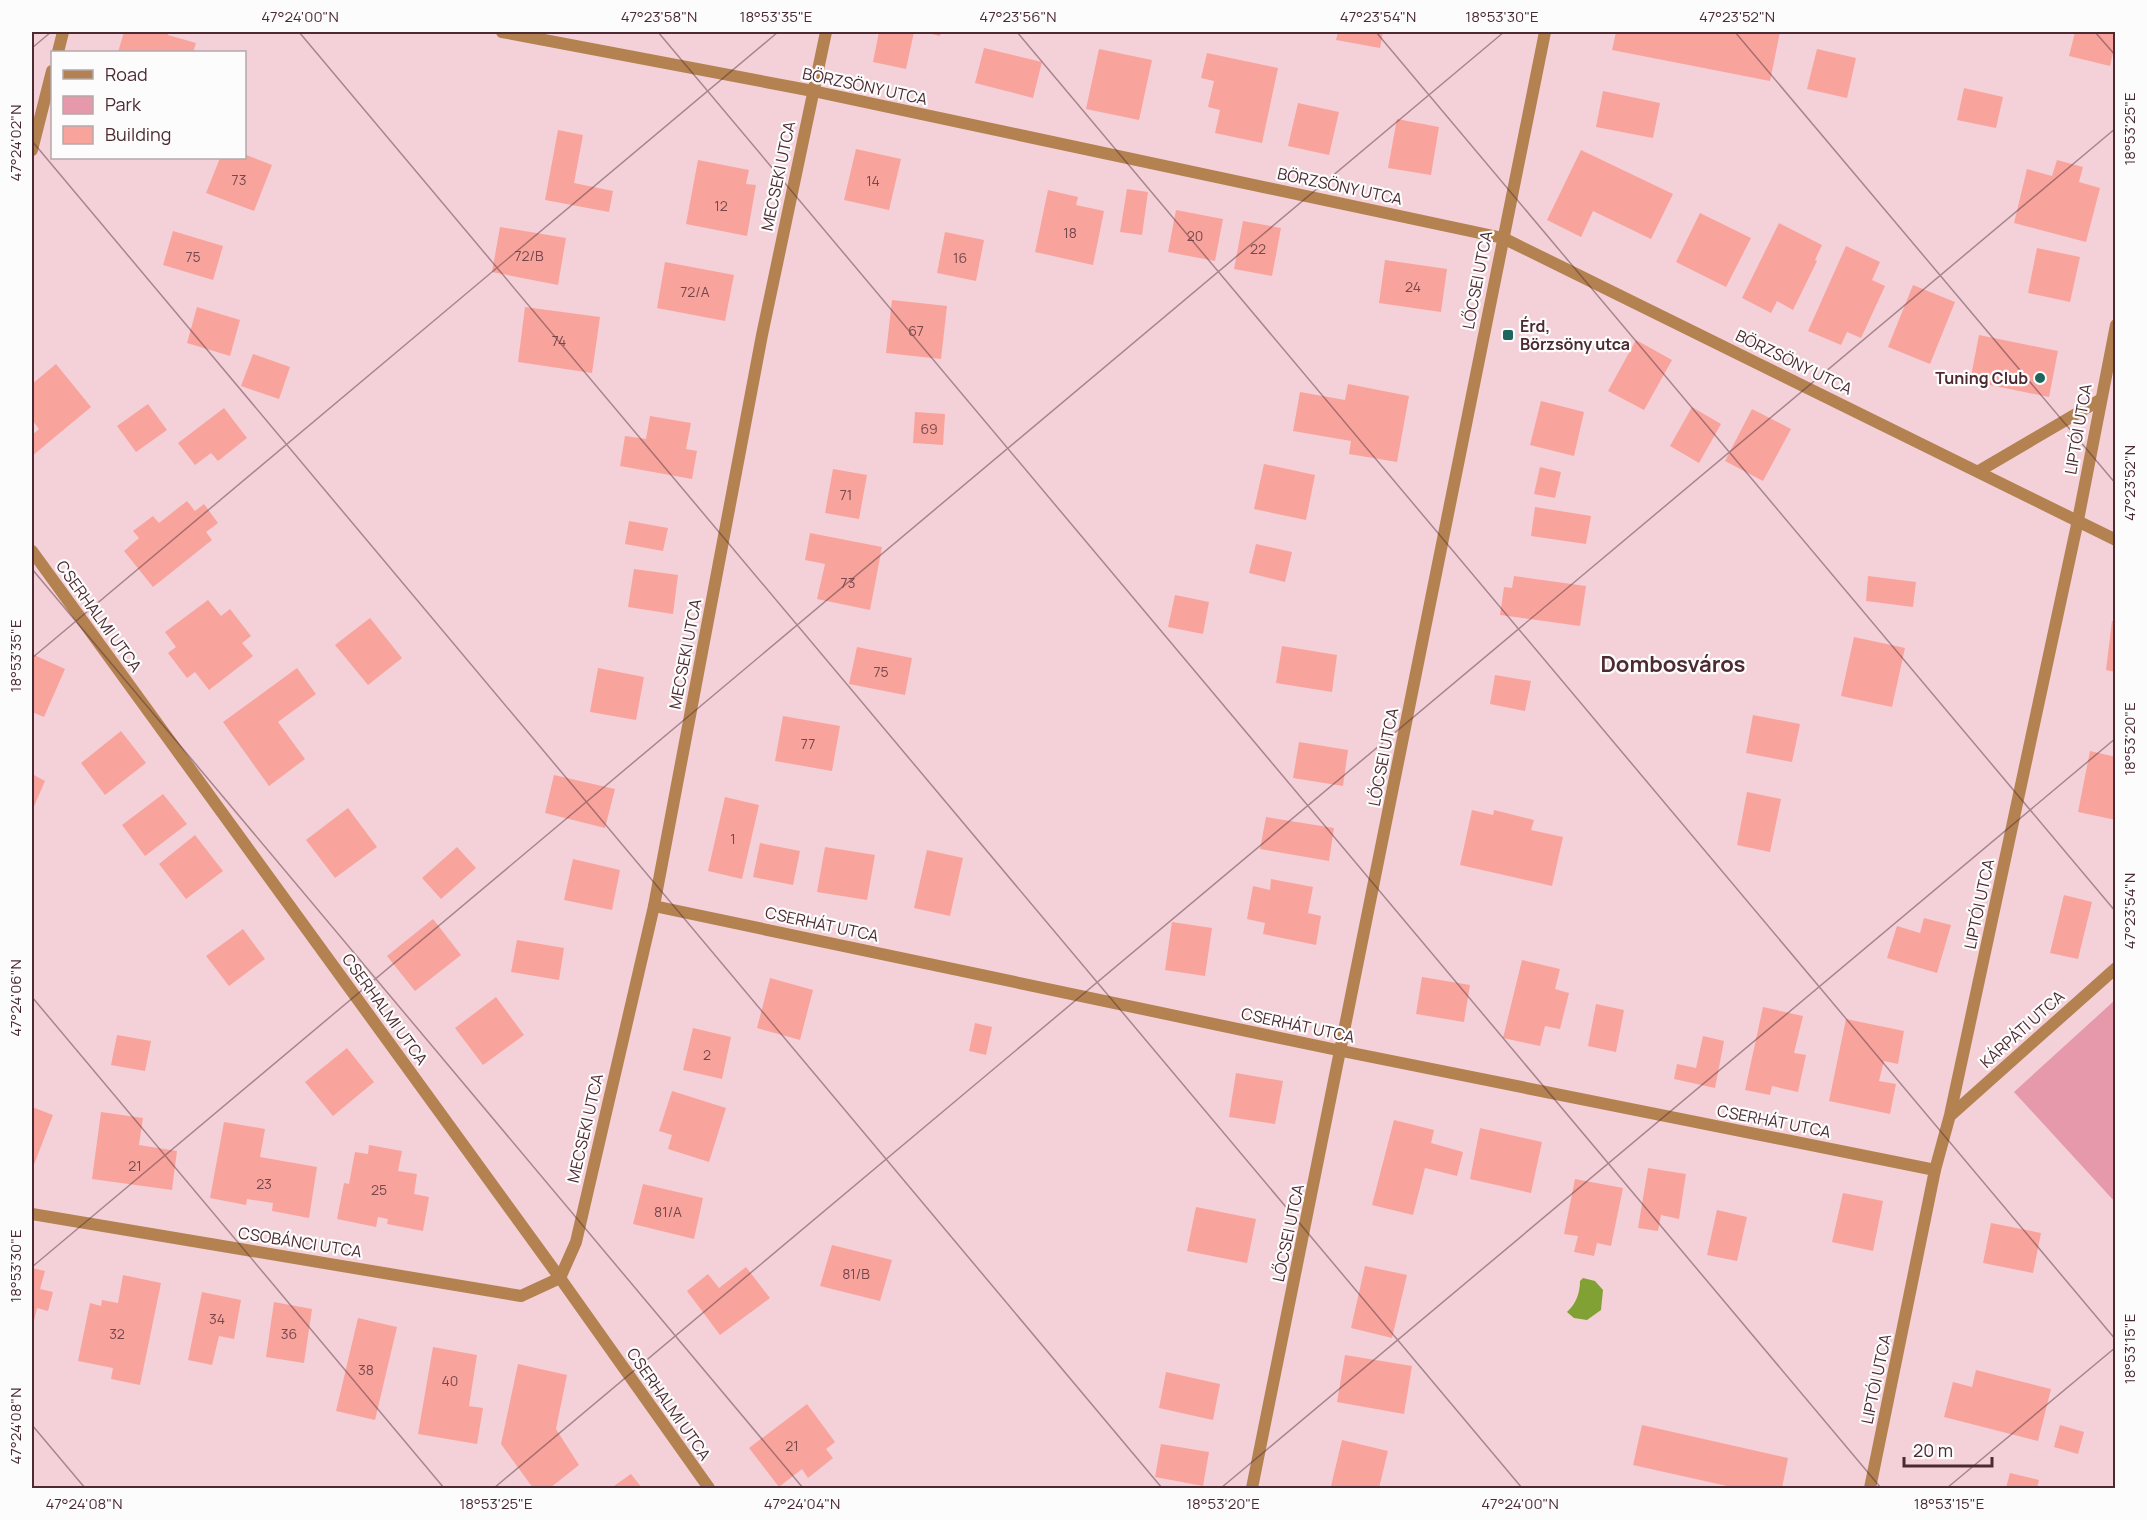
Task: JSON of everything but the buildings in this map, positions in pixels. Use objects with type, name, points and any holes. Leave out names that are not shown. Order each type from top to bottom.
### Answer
[{"type":"street","points":[[57,51],[63,32]]},
{"type":"street","name":"BÖRZSÖNY UTCA","points":[[502,32],[813,92],[1503,237],[2115,540]]},
{"type":"street","name":"MECSEKI UTCA","points":[[560,1278],[576,1242],[654,906],[759,346],[826,32]]},
{"type":"street","name":"LŐCSEI UTCA","points":[[1252,1488],[1342,1051],[1545,32]]},
{"type":"street","points":[[32,150],[51,75]]},
{"type":"street","name":"LIPTÓI UTCA","points":[[1870,1488],[1935,1170],[1950,1115],[2078,520],[2115,325]]},
{"type":"street","points":[[1979,471],[2100,400]]},
{"type":"street","name":"CSERHALMI UTCA","points":[[32,551],[710,1488]]},
{"type":"street","name":"CSERHÁT UTCA","points":[[654,906],[1342,1051],[1935,1170]]},
{"type":"street","name":"KÁRPÁTI UTCA","points":[[1950,1115],[2115,968]]},
{"type":"street","name":"CSOBÁNCI UTCA","points":[[32,1214],[521,1296],[560,1278]]},
{"type":"green space","points":[[2115,1000],[2115,1202],[2014,1092]]},
{"type":"shaded area","points":[[1583,1278],[1595,1281],[1603,1290],[1601,1310],[1587,1320],[1574,1318],[1567,1312],[1575,1302],[1580,1281]]},
{"type":"place","name":"Érd, Börzsöny utca","points":[[1508,335]]},
{"type":"place","name":"Tuning Club","points":[[2040,378]]},
{"type":"district","name":"Dombosváros","points":[[1673,664]]}]
